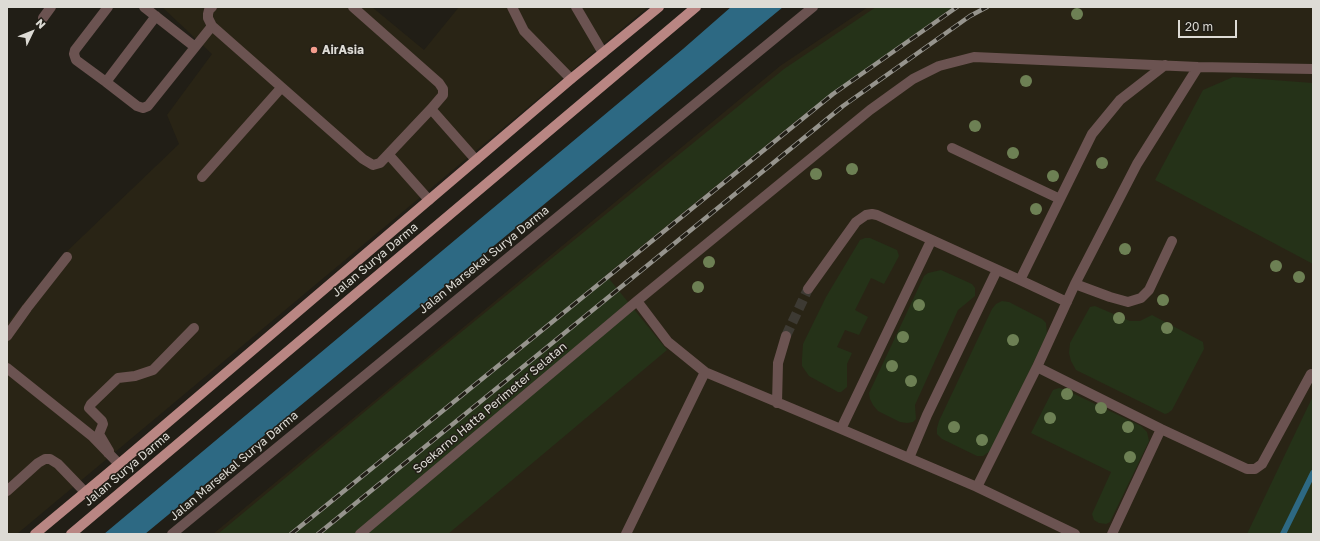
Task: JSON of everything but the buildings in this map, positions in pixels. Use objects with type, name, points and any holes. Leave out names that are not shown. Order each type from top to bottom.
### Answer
[{"type":"main road","name":"Jalan Surya Darma","points":[[35,534],[571,79],[659,7]]},
{"type":"main road","name":"Jalan Surya Darma","points":[[71,534],[696,7]]},
{"type":"street","points":[[43,18],[51,7]]},
{"type":"street","points":[[108,7],[75,50],[74,54],[76,60],[137,106],[143,108],[148,106],[212,26]]},
{"type":"street","points":[[144,7],[195,47]]},
{"type":"street","points":[[212,7],[208,14],[208,18],[212,26],[363,160],[373,165],[380,163],[389,155],[431,109],[442,95],[443,89],[353,7]]},
{"type":"street","points":[[512,7],[524,31],[571,79]]},
{"type":"street","points":[[576,7],[603,53]]},
{"type":"street","name":"Jalan Marsekal Surya Darma","points":[[172,534],[813,7]]},
{"type":"street","points":[[106,82],[156,16]]},
{"type":"street","name":"Soekarno Hatta Perimeter Selatan","points":[[360,534],[637,301],[870,110],[913,79],[939,66],[974,57],[1198,67],[1313,69]]},
{"type":"street","points":[[1020,280],[1092,134],[1120,100],[1164,65]]},
{"type":"street","points":[[977,487],[1037,367],[1075,284],[1137,164],[1198,67]]},
{"type":"street","points":[[202,177],[282,88]]},
{"type":"street","points":[[431,109],[476,160]]},
{"type":"street","points":[[952,148],[1060,199]]},
{"type":"street","points":[[389,155],[429,200]]},
{"type":"street","points":[[808,289],[856,222],[866,216],[877,215],[1067,302]]},
{"type":"street","points":[[841,429],[931,241]]},
{"type":"street","points":[[1075,284],[1128,302],[1141,298],[1149,290],[1172,241]]},
{"type":"street","points":[[7,336],[27,308],[67,258]]},
{"type":"street","points":[[909,458],[931,408],[997,270]]},
{"type":"street","points":[[637,301],[668,342],[705,372],[977,487],[1075,534]]},
{"type":"street","points":[[108,453],[99,434],[103,424],[102,421],[89,408],[91,404],[118,378],[135,376],[153,370],[194,328]]},
{"type":"street","points":[[777,403],[778,363],[786,336]]},
{"type":"street","points":[[1037,367],[1161,429],[1247,469],[1255,469],[1262,464],[1311,374]]},
{"type":"street","points":[[7,368],[92,436],[119,464]]},
{"type":"street","points":[[626,534],[705,372]]},
{"type":"street","points":[[1112,534],[1161,429]]},
{"type":"street","points":[[7,491],[38,463],[50,459],[58,464],[85,492]]},
{"type":"shaded area","points":[[162,7],[372,7],[424,50],[459,7],[648,7],[17,534],[7,534],[7,324],[60,258],[179,144],[167,115],[212,54]]},
{"type":"shaded area","points":[[868,7],[1313,7],[1313,534],[213,534],[780,66]]},
{"type":"green space","points":[[876,7],[953,7],[812,108],[606,275],[667,350],[448,534],[218,534],[416,369],[784,69]]},
{"type":"green space","points":[[1233,77],[1313,83],[1313,264],[1155,180],[1203,90]]},
{"type":"green space","points":[[870,238],[897,250],[899,256],[884,284],[871,278],[855,310],[868,317],[859,335],[845,330],[837,347],[852,353],[847,364],[847,387],[841,392],[838,392],[809,376],[802,366],[803,344],[826,297],[860,240]]},
{"type":"green space","points":[[941,270],[972,284],[975,288],[975,296],[958,310],[915,405],[916,419],[913,422],[900,422],[878,411],[870,399],[869,393],[924,276],[928,273]]},
{"type":"green space","points":[[1002,301],[1009,302],[1042,319],[1046,323],[1047,334],[993,449],[983,456],[977,456],[942,439],[937,434],[937,428],[992,309],[996,304]]},
{"type":"green space","points":[[1095,306],[1130,321],[1140,321],[1152,315],[1203,342],[1204,349],[1172,410],[1168,413],[1165,414],[1076,370],[1069,353],[1070,343],[1090,307]]},
{"type":"green space","points":[[1059,388],[1141,426],[1147,432],[1149,441],[1110,522],[1106,524],[1099,523],[1094,520],[1092,514],[1111,472],[1031,433],[1053,390]]},
{"type":"green space","points":[[1313,396],[1313,534],[1247,534]]},
{"type":"water","points":[[731,7],[783,7],[145,534],[104,534],[683,49]]},
{"type":"waterway","points":[[1283,534],[1313,473]]},
{"type":"tunnel","points":[[786,336],[808,289]]},
{"type":"railway","points":[[291,534],[833,94],[957,7]]},
{"type":"railway","points":[[318,534],[843,106],[970,16],[987,7]]},
{"type":"place","name":"AirAsia","points":[[314,50]]}]
